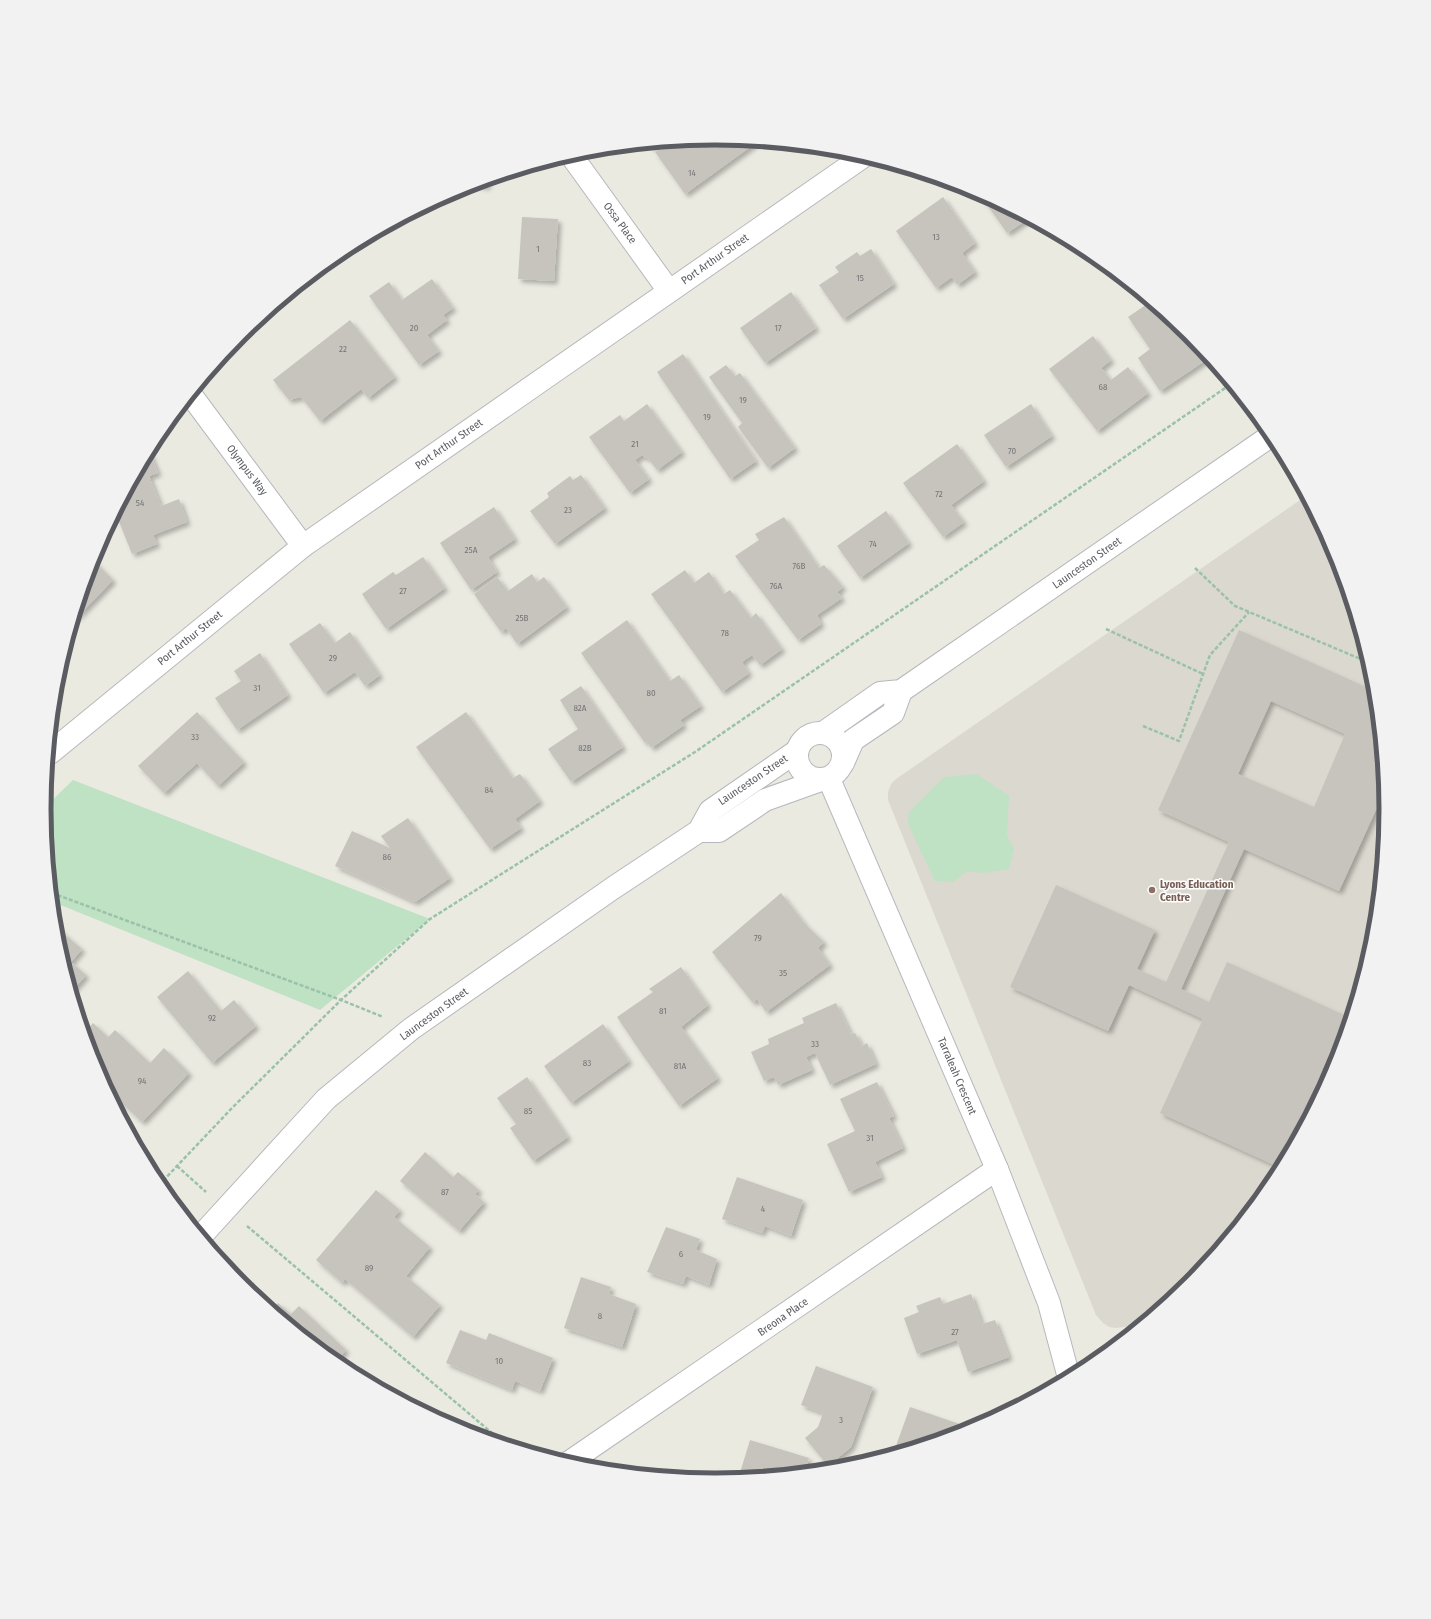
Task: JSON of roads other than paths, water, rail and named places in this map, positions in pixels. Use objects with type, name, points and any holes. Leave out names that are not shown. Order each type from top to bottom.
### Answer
[{"type":"street","name":"Ossa Place","points":[[575,161],[669,291]]},
{"type":"street","name":"Port Arthur Street","points":[[54,750],[303,546],[857,161]]},
{"type":"street","name":"Olympus Way","points":[[193,398],[303,546]]},
{"type":"street","name":"Launceston Street","points":[[823,733],[880,693],[901,691],[1267,438]]},
{"type":"street","points":[[843,762],[844,754],[837,740],[830,735],[823,733],[809,735],[803,740],[796,751],[798,766],[802,772],[814,779],[825,779],[835,775],[843,762],[853,740],[893,713],[901,691]]},
{"type":"street","name":"Launceston Street","points":[[204,1233],[326,1099],[411,1029],[613,888],[699,831],[710,811],[796,751]]},
{"type":"street","name":"Launceston Street","points":[[699,831],[719,831],[765,800],[825,779]]},
{"type":"street","name":"Tarraleah Crescent","points":[[825,779],[997,1170],[1049,1303],[1068,1373]]},
{"type":"street","points":[[753,781],[765,800]]},
{"type":"street","name":"Breona Place","points":[[575,1458],[997,1170]]},
{"type":"place","name":"Lyons Education Centre","points":[[1152,890]]}]
